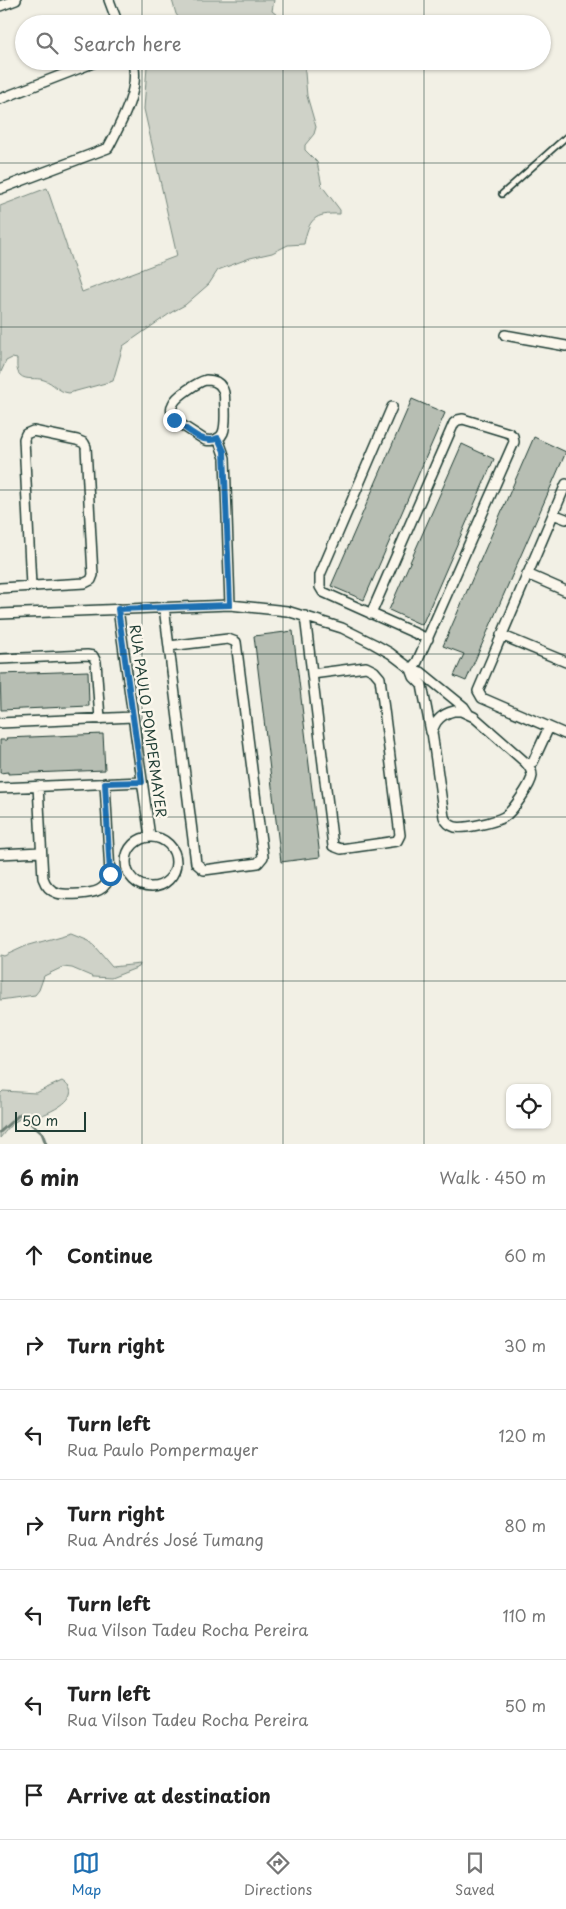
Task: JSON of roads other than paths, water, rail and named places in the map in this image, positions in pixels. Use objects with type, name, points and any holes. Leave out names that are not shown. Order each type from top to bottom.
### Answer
[{"type":"street","points":[[0,6],[16,0]]},
{"type":"street","points":[[109,0],[115,15]]},
{"type":"street","points":[[0,99],[75,70]]},
{"type":"street","points":[[0,189],[108,148],[127,111],[136,70]]},
{"type":"street","points":[[505,335],[566,346]]},
{"type":"street","points":[[201,381],[216,382],[224,392],[225,426],[222,435],[218,438],[205,440],[174,420],[172,414],[173,403],[176,399],[201,381]]},
{"type":"street","points":[[392,407],[320,575],[320,587],[323,592],[428,639]]},
{"type":"street","points":[[371,614],[456,421],[463,419],[509,433],[513,436],[514,442],[428,639],[417,662],[411,669]]},
{"type":"street","points":[[0,588],[85,584],[91,580],[93,575],[86,447],[84,443],[77,440],[33,431],[26,434],[24,439],[31,586]]},
{"type":"street","points":[[218,438],[225,458],[230,605]]},
{"type":"street","points":[[565,734],[482,698],[478,694],[478,688],[566,484]]},
{"type":"street","points":[[553,514],[566,520]]},
{"type":"street","points":[[527,574],[566,591]]},
{"type":"street","points":[[0,614],[230,605],[268,608],[305,616],[358,636],[390,653],[411,669],[421,672],[464,707],[468,713],[528,765],[532,773],[531,780],[509,813],[494,822],[455,827],[448,823],[444,816],[432,732],[422,684],[414,677],[411,669]]},
{"type":"street","points":[[164,607],[196,863],[204,870],[258,863],[263,857],[236,642],[228,639],[169,646]]},
{"type":"street","name":"RUA PAULO POMPERMAYER","points":[[118,609],[150,837]]},
{"type":"street","points":[[305,616],[312,674],[333,846],[341,849],[397,841],[400,835],[380,678],[374,671],[366,667],[312,674]]},
{"type":"street","points":[[501,635],[566,662]]},
{"type":"street","points":[[0,659],[93,656],[96,662],[100,719]]},
{"type":"street","points":[[432,732],[437,720],[447,712],[468,713]]},
{"type":"street","points":[[0,723],[133,718]]},
{"type":"street","points":[[528,765],[533,762],[549,727]]},
{"type":"street","points":[[0,788],[142,782]]},
{"type":"street","points":[[38,786],[42,878],[46,886],[53,892],[62,895],[93,893],[105,886],[110,874],[105,783]]},
{"type":"street","name":"RUA PAULO POMPERMAYER","points":[[150,837],[156,837],[172,847],[176,859],[175,871],[168,881],[152,888],[134,882],[127,872],[126,866],[127,854],[134,843],[150,837]]},
{"type":"street","points":[[0,854],[41,852]]},
{"type":"lane","points":[[502,194],[566,137]]},
{"type":"waterway","points":[[0,1132],[20,1114],[42,1133],[46,1144]]}]
